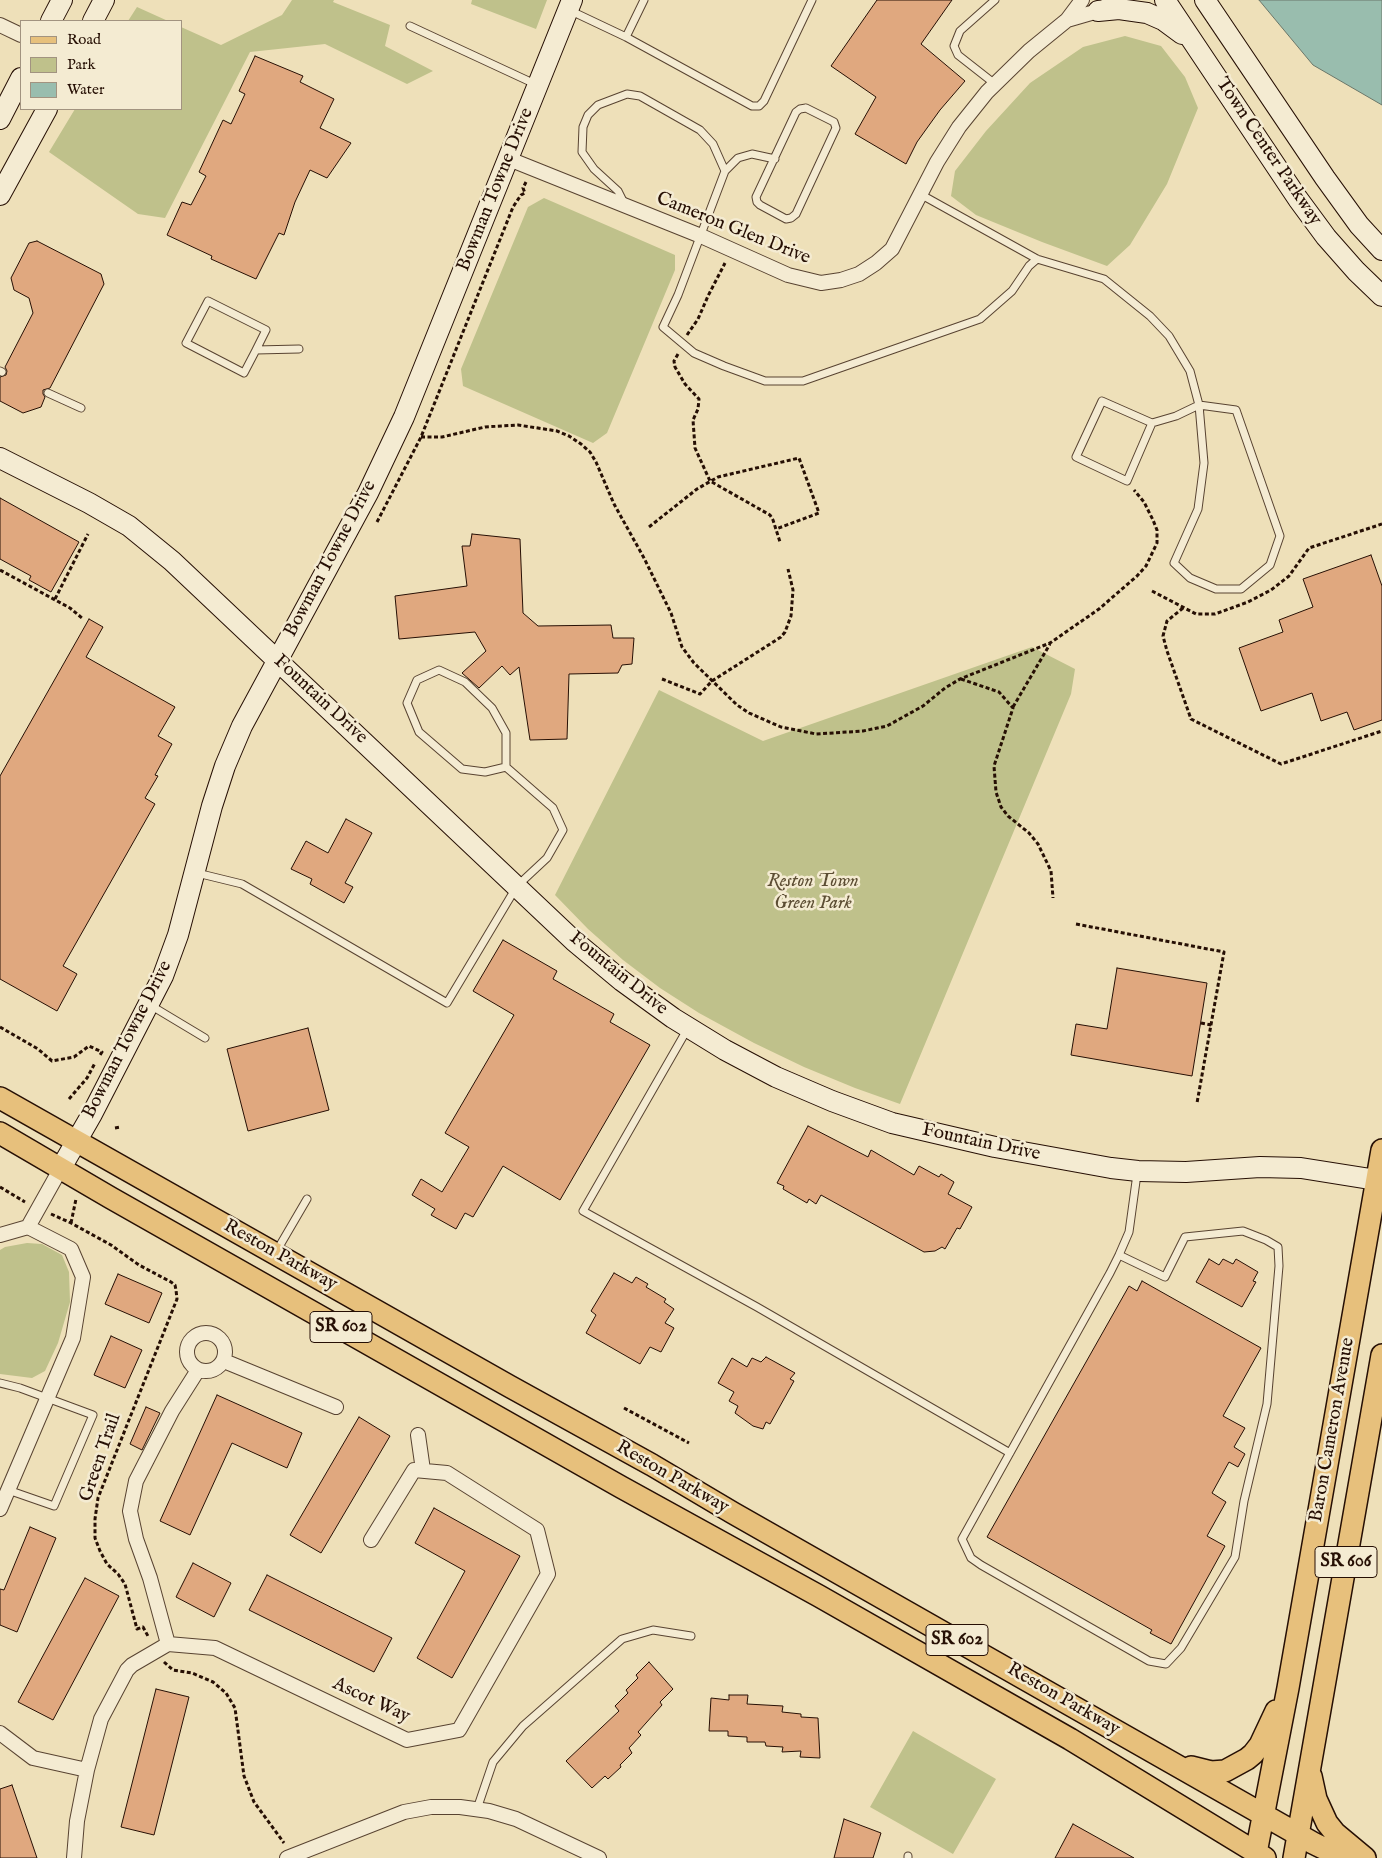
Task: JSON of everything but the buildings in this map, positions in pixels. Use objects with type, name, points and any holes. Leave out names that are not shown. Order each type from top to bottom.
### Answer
[{"type":"main road","name":"Reston Parkway","points":[[0,1098],[652,1465],[733,1513],[1343,1858]]},
{"type":"main road","name":"Reston Parkway","points":[[0,1133],[554,1449],[819,1596],[1070,1739],[1258,1856]]},
{"type":"main road","name":"Baron Cameron Avenue","points":[[1258,1856],[1263,1814],[1288,1688],[1379,1180],[1382,1150]]},
{"type":"main road","name":"Baron Cameron Avenue","points":[[1294,1858],[1310,1762],[1372,1433],[1382,1355]]},
{"type":"main road","points":[[1171,1762],[1212,1772],[1225,1771],[1248,1759],[1260,1744],[1288,1688]]},
{"type":"main road","points":[[1310,1762],[1312,1784],[1316,1799],[1327,1823],[1335,1834],[1365,1858]]},
{"type":"street","points":[[52,20],[62,0]]},
{"type":"street","points":[[94,20],[104,0]]},
{"type":"street","name":"Town Center Parkway","points":[[1165,0],[1298,199],[1326,237],[1356,271],[1382,296]]},
{"type":"street","name":"Town Center Parkway","points":[[1205,0],[1325,178],[1359,225],[1382,250]]},
{"type":"street","name":"Bowman Towne Drive","points":[[61,1168],[150,1004],[163,976],[178,934],[212,806],[225,766],[242,726],[368,493],[401,424],[570,4]]},
{"type":"street","points":[[1098,4],[1147,13],[1163,20],[1194,43]]},
{"type":"street","name":"Cameron Glen Drive","points":[[1067,20],[1098,4]]},
{"type":"street","name":"Cameron Glen Drive","points":[[509,159],[732,249],[788,275],[821,283],[841,280],[859,274],[892,249],[951,139],[995,84],[1029,51],[1067,20],[1098,4]]},
{"type":"street","points":[[0,25],[20,35]]},
{"type":"street","points":[[0,119],[20,80]]},
{"type":"street","points":[[0,195],[46,110]]},
{"type":"street","name":"Fountain Drive","points":[[0,458],[89,503],[129,526],[172,561],[574,941],[622,981],[688,1027],[725,1050],[776,1077],[832,1102],[892,1122],[995,1147],[1111,1168],[1138,1171],[1186,1172],[1260,1167],[1301,1168],[1379,1180]]},
{"type":"street","points":[[0,1235],[28,1226],[61,1168]]},
{"type":"street","points":[[0,1509],[73,1338],[83,1276],[71,1249],[28,1226]]},
{"type":"street","points":[[205,1333],[215,1335],[222,1341],[226,1351],[224,1361],[217,1368],[208,1371],[198,1370],[191,1363],[187,1354],[189,1344],[196,1336],[205,1333]]},
{"type":"street","points":[[224,1361],[336,1407]]},
{"type":"street","points":[[74,1858],[77,1821],[87,1770],[101,1719],[122,1678],[132,1665],[168,1644],[150,1578],[136,1539],[130,1511],[136,1481],[172,1411],[198,1370]]},
{"type":"street","points":[[371,1540],[414,1470],[424,1470],[418,1435]]},
{"type":"street","name":"Ascot Way","points":[[168,1644],[215,1648],[407,1740],[459,1730],[548,1574],[537,1530],[447,1473],[424,1470]]},
{"type":"street","points":[[0,1733],[33,1758],[87,1770]]},
{"type":"street","points":[[290,1857],[404,1812],[431,1807],[460,1807],[477,1809],[516,1819],[594,1857]]},
{"type":"lane","points":[[626,37],[644,0]]},
{"type":"lane","points":[[570,4],[752,106],[759,106],[764,102],[812,0]]},
{"type":"lane","points":[[995,0],[960,31],[954,46],[958,55],[995,84]]},
{"type":"lane","points":[[410,26],[538,85]]},
{"type":"lane","points":[[625,206],[618,191],[594,169],[582,152],[583,127],[588,114],[598,105],[627,94],[640,96],[700,130],[713,144],[725,171]]},
{"type":"lane","points":[[806,108],[834,122],[836,128],[796,214],[791,218],[786,219],[757,202],[756,197],[775,159],[796,112],[800,109],[806,108]]},
{"type":"lane","points":[[775,159],[752,154],[738,158],[725,171],[678,295],[663,327],[694,353],[766,381],[803,381],[980,318],[1012,291],[1029,266],[1037,259]]},
{"type":"lane","points":[[920,194],[1037,259],[1104,279],[1150,316],[1169,336],[1190,371],[1199,405],[1204,463],[1198,509],[1174,563],[1190,578],[1216,589],[1241,589],[1270,565],[1280,536],[1236,410],[1199,405],[1176,416],[1152,423],[1102,401],[1076,458],[1127,482],[1152,423]]},
{"type":"lane","points":[[208,301],[266,330],[256,350],[244,373],[186,343],[208,301]]},
{"type":"lane","points":[[256,350],[299,349]]},
{"type":"lane","points":[[48,393],[81,408]]},
{"type":"lane","points":[[194,873],[242,884],[447,1002],[517,886],[547,858],[563,830],[553,808],[506,767],[506,733],[492,708],[465,682],[439,670],[417,680],[408,703],[418,732],[462,769],[485,772],[506,767]]},
{"type":"lane","points":[[150,1004],[205,1038]]},
{"type":"lane","points":[[688,1027],[583,1211],[1010,1453]]},
{"type":"lane","points":[[1119,1255],[1166,1277],[1185,1237],[1244,1231],[1278,1247],[1280,1266],[1267,1404],[1244,1501],[1235,1557],[1182,1648],[1166,1664],[1149,1661],[981,1565],[971,1558],[962,1539],[1108,1278],[1129,1232],[1138,1171]]},
{"type":"lane","points":[[276,1254],[307,1199]]},
{"type":"lane","points":[[0,1383],[20,1388],[93,1415],[54,1506],[8,1490]]},
{"type":"lane","points":[[477,1809],[493,1762],[523,1726],[622,1639],[653,1630],[691,1636]]},
{"type":"path","points":[[377,522],[421,437],[513,207],[521,195],[525,193],[523,188],[533,168]]},
{"type":"path","points":[[732,249],[698,319],[682,343],[674,361],[678,373],[699,399],[698,409],[693,420],[695,448],[710,481],[770,515],[780,542]]},
{"type":"path","points":[[421,437],[442,437],[486,426],[518,425],[557,431],[581,444],[590,452],[596,462],[614,504],[672,613],[682,647],[694,664],[737,705],[767,722],[797,732],[836,734],[887,726],[923,706],[945,688],[960,679],[1050,643],[1098,609],[1137,576],[1153,553],[1157,543],[1157,530],[1154,520],[1144,502],[1127,482]]},
{"type":"path","points":[[649,527],[687,496],[718,477],[799,458],[819,513],[776,529]]},
{"type":"path","points":[[55,599],[88,534]]},
{"type":"path","points":[[662,679],[700,694],[712,681],[773,642],[785,632],[791,616],[793,597],[788,569]]},
{"type":"path","points":[[0,570],[55,599],[82,618]]},
{"type":"path","points":[[1183,608],[1166,621],[1164,636],[1167,651],[1191,719],[1281,764],[1382,730]]},
{"type":"path","points":[[1050,643],[1013,708],[994,766],[996,792],[1001,807],[1038,844],[1051,872],[1053,898]]},
{"type":"path","points":[[960,679],[999,692],[1013,708]]},
{"type":"path","points":[[1076,924],[1224,952],[1197,1103]]},
{"type":"path","points":[[1201,1023],[1211,1025]]},
{"type":"path","points":[[0,1028],[38,1049],[52,1061],[74,1057],[88,1046],[102,1052],[87,1078],[69,1099]]},
{"type":"path","points":[[115,1128],[121,1127]]},
{"type":"path","name":"Green Trail","points":[[0,1188],[23,1202],[71,1223],[111,1245],[140,1265],[175,1285],[177,1299],[98,1498],[95,1538],[107,1564],[125,1584],[137,1629],[144,1627],[158,1658],[173,1670],[192,1673],[213,1682],[226,1693],[235,1708],[244,1776],[254,1802],[290,1857]]},
{"type":"path","points":[[71,1223],[76,1198]]},
{"type":"path","points":[[624,1408],[689,1443]]},
{"type":"green space","points":[[292,0],[334,0],[333,2],[390,25],[385,46],[433,71],[407,84],[325,44],[250,52],[165,218],[138,214],[49,152],[74,110],[182,110],[182,27],[221,45],[282,15]]},
{"type":"green space","points":[[472,0],[547,0],[536,29],[471,4]]},
{"type":"green space","points":[[137,7],[166,20],[129,20]]},
{"type":"green space","points":[[1125,36],[1161,46],[1185,77],[1198,108],[1167,184],[1130,245],[1107,266],[976,215],[951,196],[955,171],[986,131],[1030,83],[1083,47]]},
{"type":"green space","points":[[544,198],[675,255],[675,270],[607,433],[593,443],[463,386],[461,369],[528,207]]},
{"type":"green space","name":"Reston Town Green Park","points":[[1032,647],[1075,669],[1071,694],[900,1104],[804,1067],[754,1043],[699,1013],[660,988],[623,960],[588,929],[555,895],[659,690],[763,741]]},
{"type":"green space","points":[[27,1243],[42,1244],[62,1255],[69,1272],[70,1302],[58,1343],[45,1371],[32,1378],[0,1374],[0,1250],[5,1247]]},
{"type":"green space","points":[[913,1731],[996,1779],[953,1854],[870,1807]]},
{"type":"water","points":[[1259,0],[1382,0],[1382,105],[1313,65]]}]
